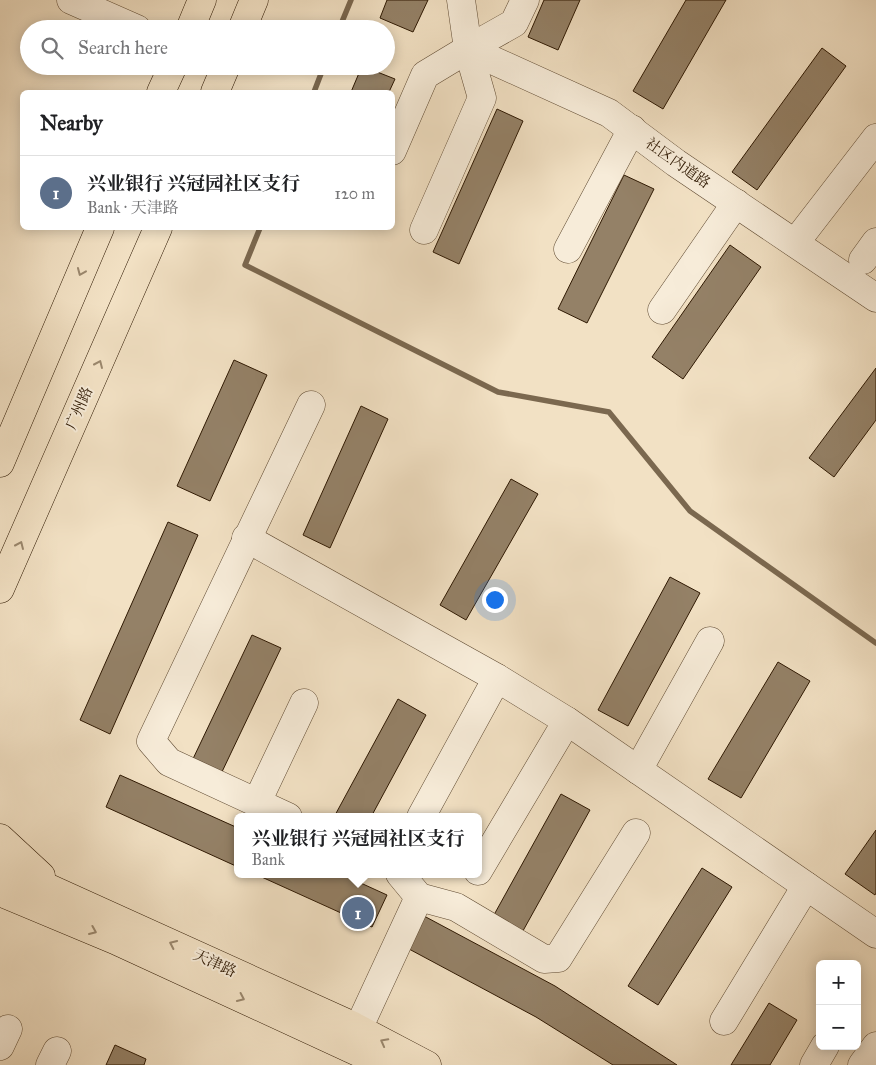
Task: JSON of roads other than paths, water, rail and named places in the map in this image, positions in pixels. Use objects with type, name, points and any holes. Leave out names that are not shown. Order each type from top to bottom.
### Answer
[{"type":"main road","points":[[194,20],[202,0]]},
{"type":"main road","points":[[246,20],[254,0]]},
{"type":"main road","points":[[162,90],[169,75]]},
{"type":"main road","points":[[216,90],[222,75]]},
{"type":"main road","points":[[0,463],[99,230]]},
{"type":"main road","name":"广州路","points":[[0,589],[157,230]]},
{"type":"main road","points":[[0,838],[55,903]]},
{"type":"main road","name":"天津路","points":[[0,866],[55,903],[386,1065]]},
{"type":"main road","name":"天津路","points":[[0,892],[55,903],[358,1028],[427,1065]]},
{"type":"main road","points":[[0,904],[55,903]]},
{"type":"street","points":[[71,0],[116,20]]},
{"type":"street","points":[[424,230],[482,98],[468,48],[461,0]]},
{"type":"street","points":[[395,144],[424,75],[514,23],[525,0]]},
{"type":"street","name":"社区内道路","points":[[468,48],[609,113],[795,243],[871,272]]},
{"type":"street","points":[[568,249],[632,129]]},
{"type":"street","points":[[795,243],[876,138]]},
{"type":"street","points":[[821,229],[876,158]]},
{"type":"street","points":[[662,310],[736,203]]},
{"type":"street","points":[[279,813],[169,762],[151,742],[246,538],[311,405]]},
{"type":"street","points":[[246,538],[497,678],[567,721],[876,934]]},
{"type":"street","points":[[638,770],[710,641]]},
{"type":"street","points":[[423,813],[497,678]]},
{"type":"street","points":[[256,802],[304,703]]},
{"type":"street","points":[[482,864],[567,721]]},
{"type":"street","points":[[403,878],[419,897],[456,907],[544,959],[558,958],[636,833]]},
{"type":"street","points":[[456,907],[474,878]]},
{"type":"street","points":[[724,1021],[806,886]]},
{"type":"street","points":[[358,1028],[419,897]]},
{"type":"street","points":[[862,1065],[876,1046]]},
{"type":"street","points":[[814,1065],[823,1050]]},
{"type":"waterway","points":[[343,20],[351,0]]},
{"type":"waterway","points":[[315,90],[321,75]]},
{"type":"waterway","points":[[259,230],[245,265],[498,392],[609,412],[690,511],[876,643]]},
{"type":"place","name":"兴业银行 兴冠园社区支行","points":[[358,913]]}]
